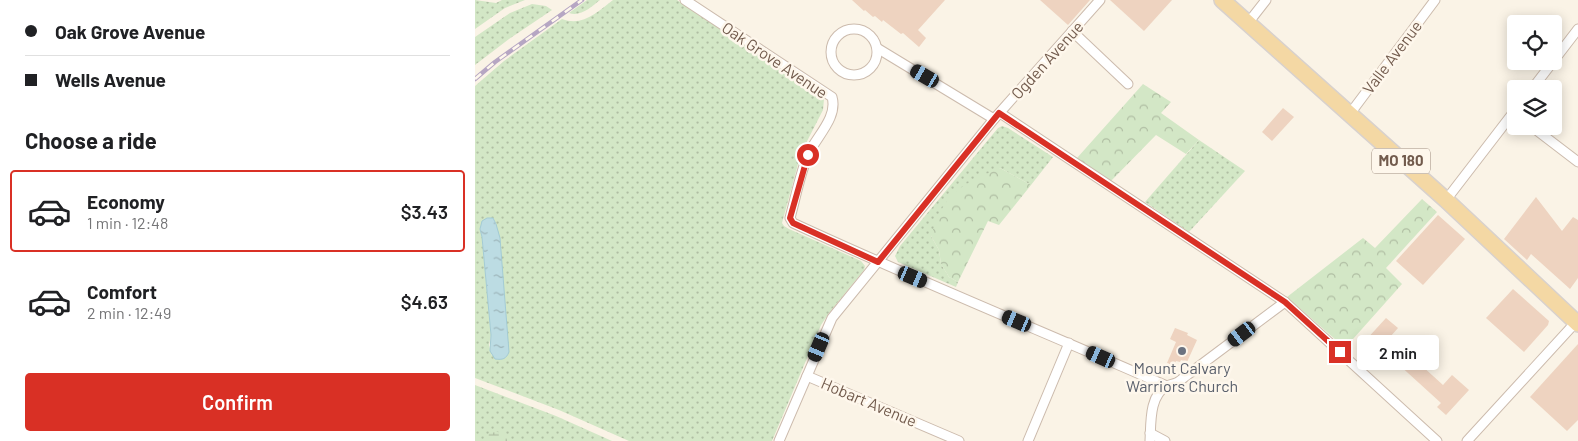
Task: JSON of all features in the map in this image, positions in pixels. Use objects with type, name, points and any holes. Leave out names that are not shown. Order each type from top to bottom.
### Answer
[{"type":"main road","name":"MO 180","points":[[1222,0],[1349,115],[1447,200],[1577,323]]},
{"type":"street","name":"Oak Grove Avenue","points":[[685,0],[832,97],[834,104],[833,112],[808,155],[790,218],[793,223],[878,262]]},
{"type":"street","name":"Ogden Avenue","points":[[779,441],[832,318],[997,116],[1100,0]]},
{"type":"street","points":[[1248,23],[1266,0]]},
{"type":"street","name":"Valle Avenue","points":[[1349,115],[1435,0]]},
{"type":"street","points":[[877,48],[875,63],[870,69],[857,75],[843,73],[837,68],[830,55],[834,40],[840,34],[847,30],[855,29],[862,31],[869,35],[877,48],[997,116],[1285,302],[1437,441]]},
{"type":"street","points":[[1539,80],[1578,29]]},
{"type":"street","points":[[1072,31],[1128,84]]},
{"type":"street","points":[[1447,200],[1507,122]]},
{"type":"street","points":[[1543,135],[1578,162]]},
{"type":"street","points":[[878,262],[1167,386]]},
{"type":"street","points":[[1165,441],[1150,437],[1153,404],[1156,397],[1167,386],[1178,382],[1285,302]]},
{"type":"street","points":[[1467,441],[1577,323]]},
{"type":"street","points":[[1028,441],[1069,343]]},
{"type":"street","name":"Hobart Avenue","points":[[807,376],[959,441]]},
{"type":"green space","points":[[475,0],[496,3],[502,0],[525,0],[505,8],[475,29]]},
{"type":"green space","points":[[587,0],[600,0],[578,14],[569,13]]},
{"type":"green space","points":[[613,0],[677,0],[824,99],[823,110],[801,153],[782,223],[789,229],[861,261],[865,266],[864,270],[821,325],[772,441],[629,441],[559,410],[475,378],[475,86],[504,61],[562,19],[570,21],[583,20]],"holes":[[[487,218],[493,218],[496,224],[492,356],[489,345],[491,335],[480,229]]]},
{"type":"green space","points":[[532,4],[546,6],[552,10],[475,65],[475,37],[510,13]]},
{"type":"green space","points":[[1143,84],[1171,102],[1161,113],[1199,140],[1186,154],[1156,135],[1111,181],[1077,158]]},
{"type":"green space","points":[[1002,126],[1053,157],[1031,185],[1000,168],[931,236],[939,250],[941,264],[949,277],[958,282],[956,287],[898,262],[895,256],[900,246],[998,128]]},
{"type":"green space","points":[[1199,140],[1245,171],[1189,232],[1145,202]]},
{"type":"green space","points":[[1000,168],[1031,185],[999,225],[988,221],[958,282],[949,277],[941,264],[939,250],[931,236],[936,222],[943,207],[954,193],[976,179]]},
{"type":"green space","points":[[1422,199],[1437,212],[1386,268],[1402,284],[1345,348],[1287,297],[1363,238],[1375,248]]},
{"type":"green space","points":[[475,385],[556,416],[612,441],[475,441]]},
{"type":"green space","points":[[489,433],[504,433],[508,441],[486,441]]},
{"type":"water","points":[[487,218],[493,218],[500,238],[509,352],[505,358],[500,359],[495,359],[490,351],[491,335],[480,229],[482,221]]},
{"type":"building","points":[[852,0],[945,0],[918,30],[926,38],[919,47],[903,33],[901,34],[883,20],[882,22],[875,16],[873,17]]},
{"type":"building","points":[[1040,0],[1090,0],[1068,25]]},
{"type":"building","points":[[1110,0],[1172,0],[1144,31]]},
{"type":"building","points":[[1283,108],[1294,117],[1272,141],[1262,132]]},
{"type":"building","points":[[1536,197],[1562,231],[1573,217],[1578,220],[1578,278],[1570,289],[1531,254],[1527,260],[1504,239]]},
{"type":"building","points":[[1438,215],[1465,239],[1423,285],[1396,261]]},
{"type":"building","points":[[1513,289],[1549,321],[1548,325],[1524,352],[1486,318]]},
{"type":"building","points":[[1386,318],[1398,328],[1390,337],[1443,385],[1452,375],[1469,390],[1446,415],[1437,407],[1441,403],[1375,343],[1372,347],[1365,341]]},
{"type":"building","name":"Mount Calvary Warriors Church","points":[[1175,328],[1188,333],[1187,335],[1197,340],[1187,362],[1176,361],[1174,366],[1167,363],[1176,342],[1170,339]]},
{"type":"building","points":[[1578,344],[1578,420],[1567,431],[1530,397]]},
{"type":"railway","points":[[475,79],[495,62],[582,0]]},
{"type":"place","name":"Mount Calvary Warriors Church","points":[[1182,351]]},
{"type":"route","points":[[808,155],[790,218],[793,223],[878,262],[999,113],[1285,302],[1340,352]]}]
